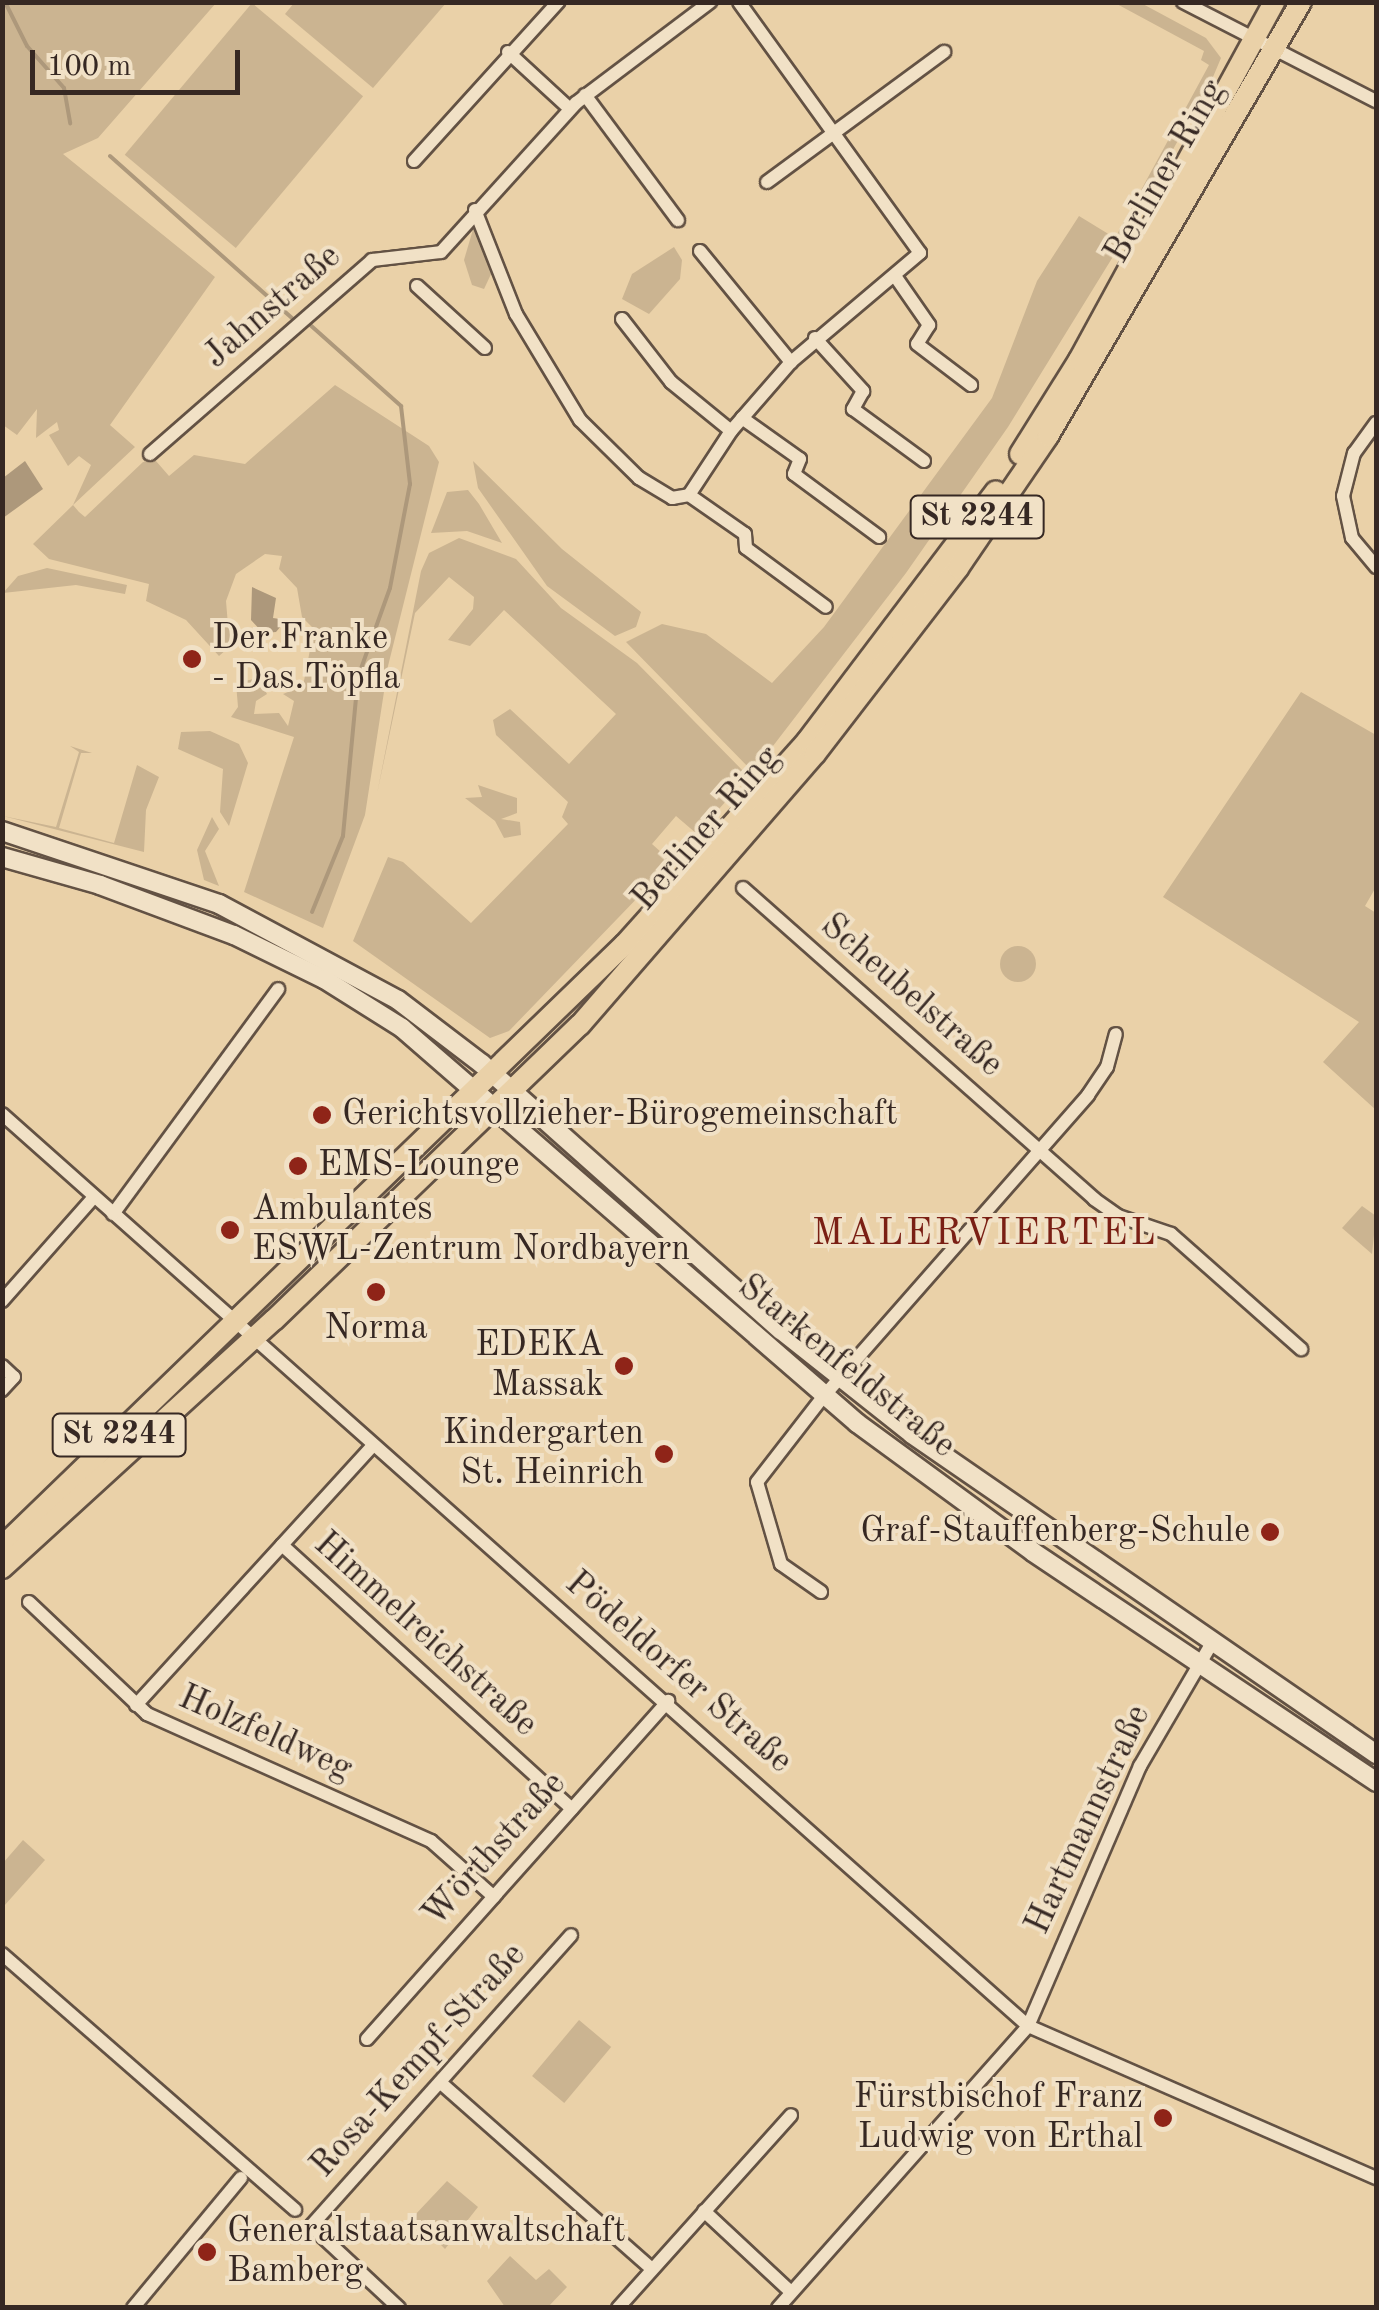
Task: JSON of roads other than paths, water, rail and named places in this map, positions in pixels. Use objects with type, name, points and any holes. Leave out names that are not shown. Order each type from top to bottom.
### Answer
[{"type":"main road","name":"Berliner Ring","points":[[2,1547],[581,990],[731,828],[928,586],[1079,360],[1274,2]]},
{"type":"main road","name":"Berliner Ring","points":[[2,1568],[254,1339],[593,1011],[815,754],[958,568],[1090,369],[1301,2]]},
{"type":"street","points":[[414,161],[508,52],[558,2]]},
{"type":"street","name":"Jahnstraße","points":[[150,454],[372,260],[441,252],[474,210],[570,108],[710,2]]},
{"type":"street","points":[[474,210],[516,314],[580,420],[639,478],[672,498],[689,494],[731,431],[790,362],[920,253],[739,2]]},
{"type":"street","points":[[1183,2],[1376,100]]},
{"type":"street","points":[[508,52],[570,108]]},
{"type":"street","points":[[767,182],[944,52]]},
{"type":"street","points":[[585,95],[678,220]]},
{"type":"street","points":[[700,251],[790,362]]},
{"type":"street","points":[[895,276],[929,325],[916,344],[971,385]]},
{"type":"street","points":[[417,286],[485,348]]},
{"type":"street","points":[[622,319],[671,382],[731,431]]},
{"type":"street","points":[[814,338],[863,391],[853,409],[924,460]]},
{"type":"street","points":[[742,418],[800,458],[794,474],[879,537]]},
{"type":"street","points":[[1376,423],[1354,453],[1343,496],[1352,538],[1376,567]]},
{"type":"street","points":[[689,494],[745,534],[746,548],[826,607]]},
{"type":"street","name":"Starkenfeldstraße","points":[[2,831],[219,904],[306,946],[398,1000],[492,1074],[839,1378],[930,1448],[1100,1568],[1376,1754]]},
{"type":"street","points":[[22,862],[28,838]]},
{"type":"street","name":"Starkenfeldstraße","points":[[2,857],[181,914],[306,969],[402,1028],[822,1396],[1033,1552],[1376,1782]]},
{"type":"street","name":"Scheubelstraße","points":[[743,888],[1118,1216],[1178,1240],[1301,1349]]},
{"type":"street","points":[[113,1214],[278,990]]},
{"type":"street","points":[[821,1592],[781,1564],[756,1490],[822,1396],[1100,1079],[1116,1034]]},
{"type":"street","name":"Pödeldorfer Straße","points":[[2,1114],[373,1445],[668,1701],[1028,2026],[1376,2178]]},
{"type":"street","points":[[2,1302],[94,1197]]},
{"type":"street","points":[[2,1366],[14,1377],[2,1390]]},
{"type":"street","points":[[136,1705],[373,1445]]},
{"type":"street","name":"Himmelreichstraße","points":[[282,1545],[572,1809]]},
{"type":"street","name":"Holzfeldweg","points":[[28,1602],[136,1705],[431,1841],[494,1897]]},
{"type":"street","name":"Hartmannstraße","points":[[778,2308],[1028,2026],[1140,1766],[1212,1643]]},
{"type":"street","name":"Wörthstraße","points":[[367,2040],[668,1701]]},
{"type":"street","name":"Rosa-Kempf-Straße","points":[[399,2308],[311,2226],[442,2084],[571,1935]]},
{"type":"street","points":[[2,1954],[295,2210]]},
{"type":"street","points":[[442,2084],[651,2268]]},
{"type":"street","points":[[618,2308],[790,2115]]},
{"type":"street","points":[[133,2308],[241,2178]]},
{"type":"street","points":[[704,2211],[791,2292]]},
{"type":"waterway","points":[[5,2],[27,46],[64,88],[70,123]]},
{"type":"waterway","points":[[110,156],[292,318]]},
{"type":"waterway","points":[[308,323],[401,406],[410,484],[390,588],[358,677],[343,836],[312,912]]},
{"type":"place","name":"Der.Franke - Das.Töpfla","points":[[192,659]]},
{"type":"place","name":"Gerichtsvollzieher-Bürogemeinschaft","points":[[322,1115]]},
{"type":"place","name":"EMS-Lounge","points":[[298,1166]]},
{"type":"place","name":"Ambulantes ESWL-Zentrum Nordbayern","points":[[230,1230]]},
{"type":"place","name":"Norma","points":[[376,1292]]},
{"type":"place","name":"EDEKA Massak","points":[[624,1366]]},
{"type":"place","name":"Kindergarten St. Heinrich","points":[[664,1454]]},
{"type":"place","name":"Graf-Stauffenberg-Schule","points":[[1270,1532]]},
{"type":"place","name":"Fürstbischof Franz Ludwig von Erthal","points":[[1163,2118]]},
{"type":"place","name":"Generalstaatsanwaltschaft Bamberg","points":[[207,2252]]},
{"type":"district","name":"MALERVIERTEL","points":[[985,1235]]}]
